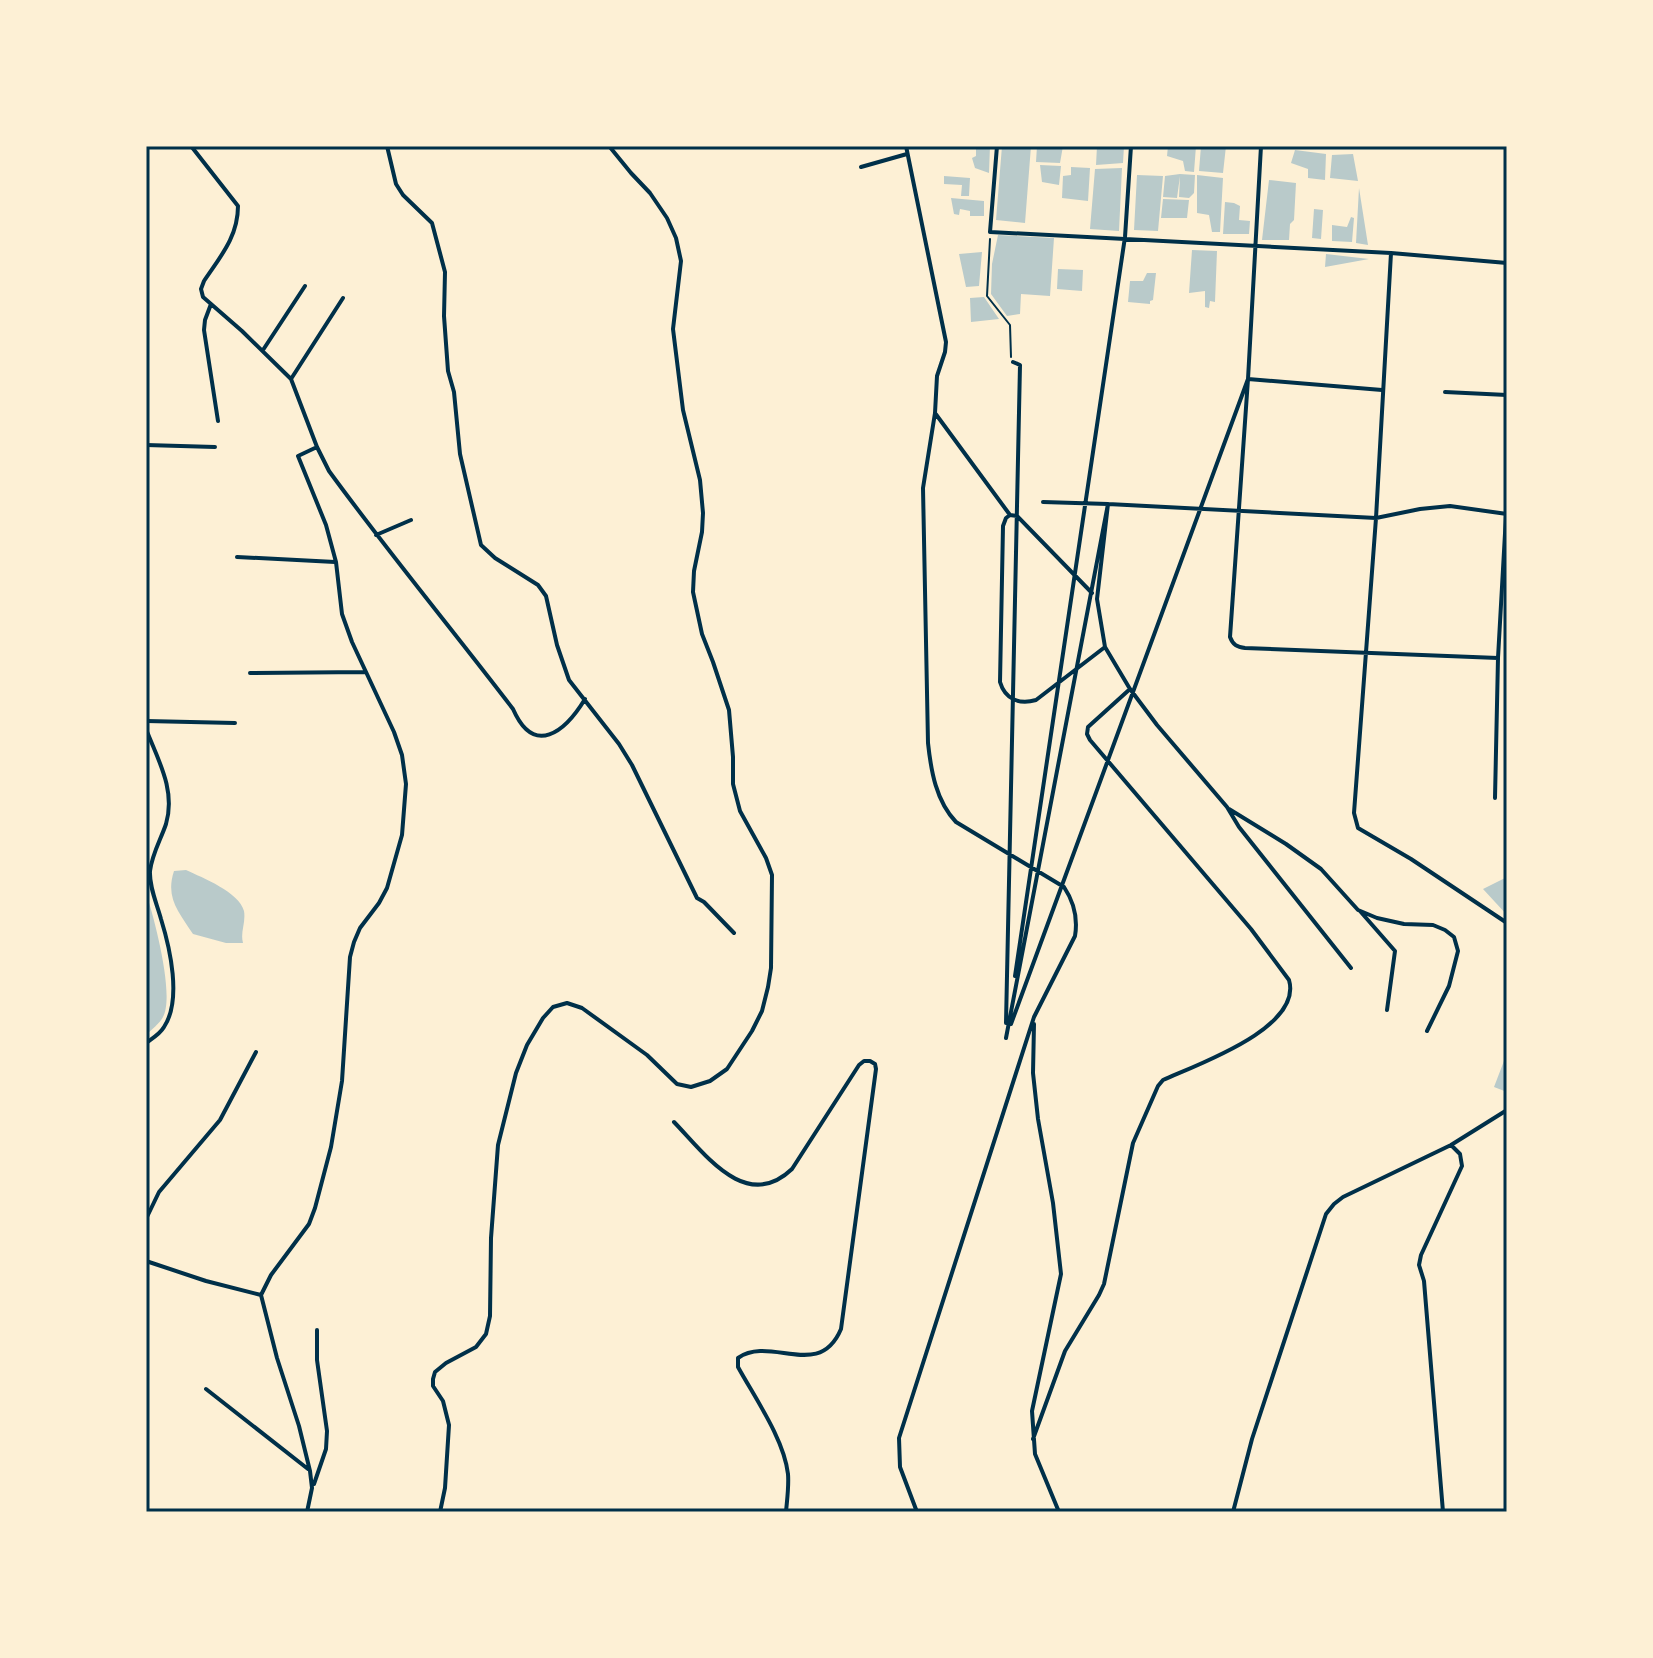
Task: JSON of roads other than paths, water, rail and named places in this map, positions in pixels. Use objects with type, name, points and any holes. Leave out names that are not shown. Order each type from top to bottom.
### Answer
[{"type":"street","points":[[191,146],[238,206],[233,237],[204,281],[201,289],[203,297],[291,379],[329,471],[513,709],[519,723],[532,734],[545,737],[558,732],[574,718],[585,699]]},
{"type":"street","points":[[387,146],[396,184],[432,223],[445,272],[448,371],[454,392],[460,454],[481,545],[495,558],[538,585],[546,596],[569,680],[632,765],[697,898],[734,933]]},
{"type":"street","points":[[440,1512],[445,1488],[449,1425],[433,1379],[435,1372],[476,1347],[486,1334],[490,1316],[491,1238],[498,1145],[516,1073],[527,1045],[543,1018],[553,1007],[567,1003],[582,1008],[647,1055],[677,1084],[691,1087],[710,1081],[727,1069],[762,1011],[771,968],[772,875],[740,811],[733,784],[729,710],[702,634],[693,592],[703,513],[700,480],[683,410],[673,329],[681,261],[667,218],[650,193],[609,146]]},
{"type":"street","points":[[906,146],[946,342],[937,376],[935,413],[923,488],[930,761],[934,784],[956,822],[1062,886],[1070,896],[1076,919],[1075,936],[1034,1017],[899,1438],[900,1467],[917,1512]]},
{"type":"street","points":[[997,146],[990,232],[1125,237],[1507,263]]},
{"type":"street","points":[[1006,1038],[1125,237],[1131,146]]},
{"type":"street","points":[[1261,146],[1230,637],[1233,643],[1245,648],[1498,658]]},
{"type":"street","points":[[861,167],[907,154]]},
{"type":"street","points":[[1391,253],[1376,518],[1354,813],[1358,828],[1507,923]]},
{"type":"street","points":[[263,350],[305,286]]},
{"type":"street","points":[[291,379],[343,298]]},
{"type":"street","points":[[211,304],[204,330],[218,421]]},
{"type":"street","points":[[1006,1038],[1020,365],[1013,362]]},
{"type":"street","points":[[1248,379],[1382,390]]},
{"type":"street","points":[[1006,1038],[1248,379]]},
{"type":"street","points":[[1445,392],[1507,395]]},
{"type":"street","points":[[935,413],[1010,515],[1017,516],[1097,599]]},
{"type":"street","points":[[146,445],[215,447]]},
{"type":"street","points":[[312,1488],[299,1426],[261,1295],[271,1275],[309,1224],[315,1208],[331,1147],[342,1081],[350,957],[360,928],[387,888],[402,835],[406,784],[402,755],[394,732],[342,614],[336,562],[326,525],[298,456],[317,447]]},
{"type":"street","points":[[1495,798],[1498,658],[1507,498]]},
{"type":"street","points":[[1043,502],[1376,518],[1450,506],[1506,514]]},
{"type":"street","points":[[1006,1038],[1108,504]]},
{"type":"street","points":[[1108,504],[1097,599],[1105,647],[1157,725],[1227,807],[1239,827],[1351,968]]},
{"type":"street","points":[[1010,515],[1003,526],[1000,682],[1006,695],[1013,700],[1036,700],[1105,647]]},
{"type":"street","points":[[376,535],[411,520]]},
{"type":"street","points":[[237,557],[336,562]]},
{"type":"street","points":[[250,673],[366,672]]},
{"type":"street","points":[[1033,1439],[1065,1351],[1104,1284],[1133,1143],[1158,1086],[1163,1080],[1262,1031],[1277,1018],[1291,996],[1289,980],[1251,929],[1090,740],[1088,727],[1132,691]]},
{"type":"street","points":[[146,721],[235,723]]},
{"type":"street","points":[[146,729],[168,784],[167,822],[150,872],[168,949],[173,987],[171,1015],[158,1035],[146,1043]]},
{"type":"street","points":[[1227,807],[1321,869],[1395,951],[1387,1010]]},
{"type":"street","points":[[1358,910],[1404,924],[1433,925],[1454,937],[1458,951],[1449,986],[1427,1031]]},
{"type":"street","points":[[1034,1017],[1033,1073],[1061,1274],[1033,1402],[1033,1439],[1035,1454],[1059,1512]]},
{"type":"street","points":[[146,1219],[159,1192],[220,1120],[256,1052]]},
{"type":"street","points":[[674,1122],[725,1174],[747,1185],[764,1186],[792,1169],[859,1065],[864,1061],[875,1064],[841,1329],[829,1349],[809,1355],[750,1352],[738,1358],[738,1367],[786,1463],[789,1478],[786,1512]]},
{"type":"street","points":[[1233,1512],[1252,1439],[1326,1214],[1343,1197],[1451,1145],[1507,1110]]},
{"type":"street","points":[[1443,1512],[1424,1281],[1419,1265],[1424,1245],[1462,1166],[1460,1154],[1451,1145]]},
{"type":"street","points":[[146,1261],[261,1295]]},
{"type":"street","points":[[307,1512],[326,1449],[327,1431],[317,1360],[317,1330]]},
{"type":"street","points":[[206,1389],[310,1471]]}]
